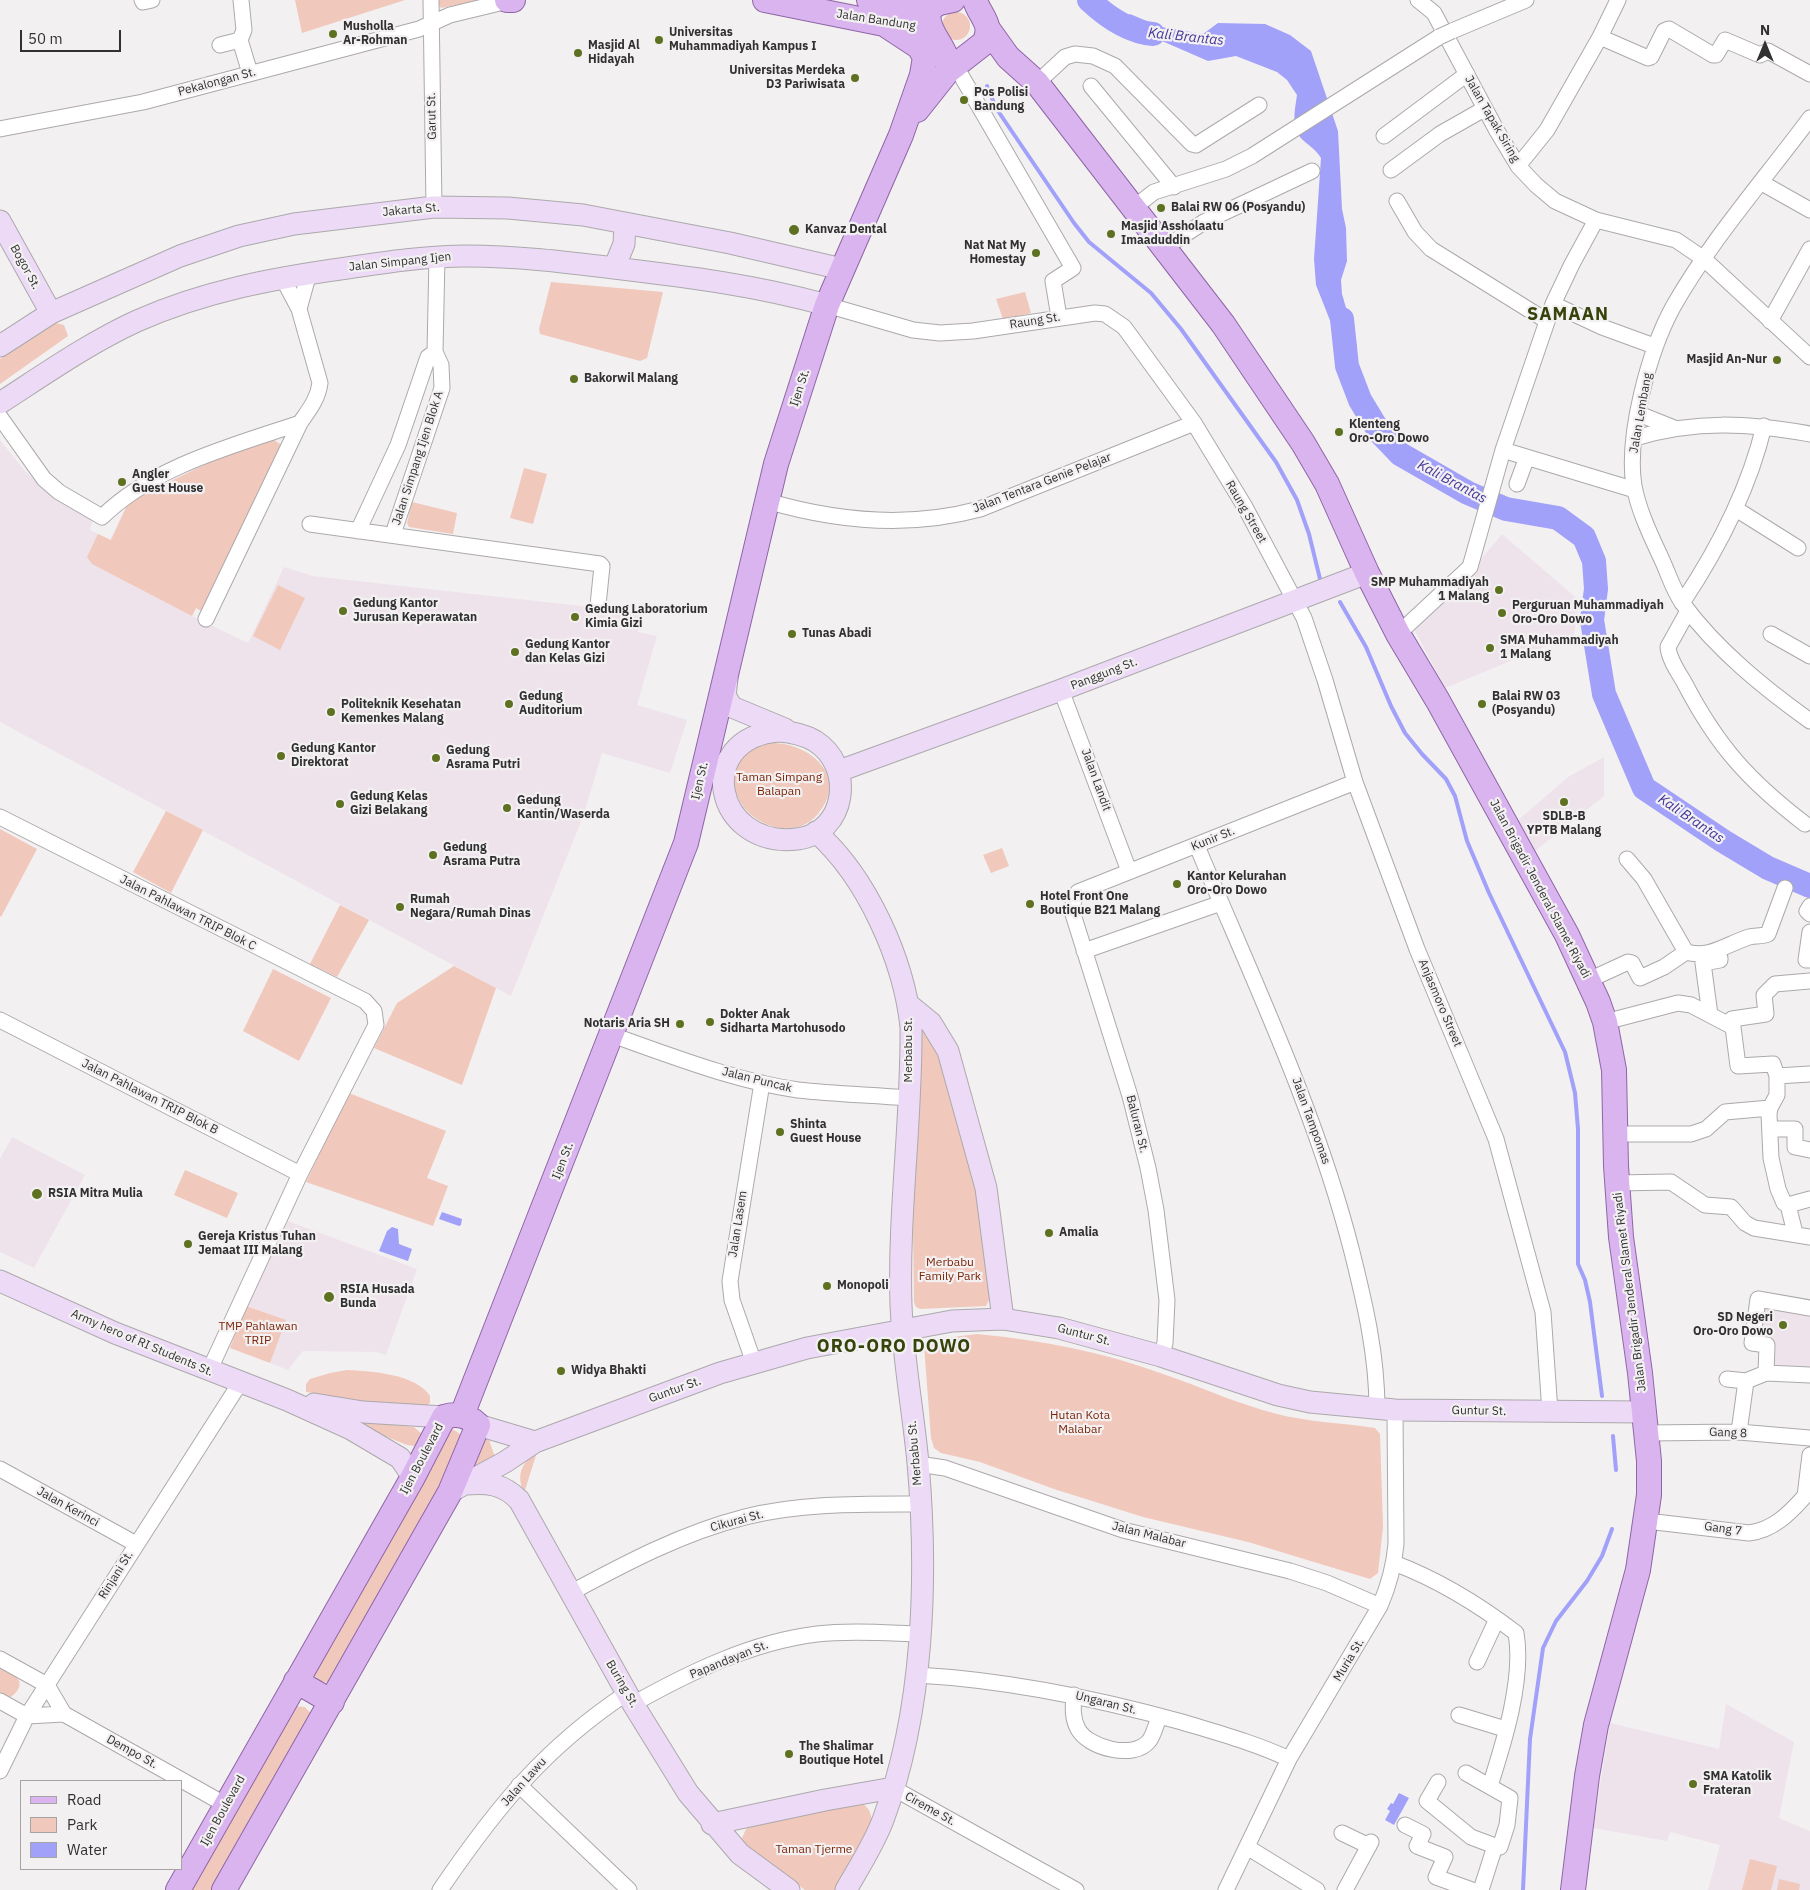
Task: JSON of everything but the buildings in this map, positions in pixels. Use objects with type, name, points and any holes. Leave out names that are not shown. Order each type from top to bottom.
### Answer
[{"type":"main road","points":[[507,0],[513,0]]},
{"type":"main road","name":"Jalan Bandung","points":[[765,0],[884,24],[918,28],[929,18]]},
{"type":"main road","name":"Jalan Bandung","points":[[869,0],[929,18]]},
{"type":"main road","points":[[951,68],[946,52],[929,18],[938,3],[953,0]]},
{"type":"main road","name":"Jalan Brigadir Jenderal Slamet Riyadi","points":[[972,1],[984,15],[988,29],[1008,57],[1037,84],[1223,324],[1303,443],[1327,484],[1367,573],[1398,634],[1453,728],[1568,935],[1589,980],[1605,1022],[1614,1070],[1617,1183],[1621,1237],[1645,1423],[1649,1495],[1638,1570],[1596,1725],[1587,1776],[1573,1890]]},
{"type":"main road","name":"Ijen St.","points":[[461,1419],[686,843],[776,464],[827,305],[901,135],[919,84],[925,57],[919,47],[884,24]]},
{"type":"main road","name":"Ijen St.","points":[[901,135],[928,94],[951,68],[984,43],[988,29]]},
{"type":"main road","name":"Jakarta St.","points":[[0,346],[50,313],[180,256],[239,236],[294,224],[434,207],[508,208],[583,214],[730,243],[842,269]]},
{"type":"main road","name":"Bogor St.","points":[[0,221],[50,313]]},
{"type":"main road","points":[[614,268],[624,244],[625,223]]},
{"type":"main road","name":"Jalan Simpang Ijen","points":[[0,403],[88,347],[136,321],[200,297],[309,273],[437,257],[468,256],[547,260],[614,268],[719,281],[772,290],[827,305]]},
{"type":"main road","name":"Panggung St.","points":[[839,771],[1061,690],[1367,573]]},
{"type":"main road","points":[[716,713],[724,770],[723,787],[727,804],[736,819],[766,837],[783,840],[800,838],[816,832],[833,816],[839,806],[841,793],[839,771],[833,758],[816,741],[732,707],[725,696],[730,659]]},
{"type":"main road","points":[[686,843],[736,748],[749,738],[767,732],[795,732]]},
{"type":"main road","name":"Merbabu St.","points":[[816,832],[841,856],[861,885],[889,944],[908,1005],[911,1053],[902,1215],[902,1329],[918,1464],[921,1587],[917,1675],[901,1760],[893,1788],[882,1821],[846,1890]]},
{"type":"main road","name":"Merbabu St.","points":[[908,1005],[931,1023],[948,1051],[986,1188],[1003,1319]]},
{"type":"main road","name":"Army hero of RI Students St.","points":[[0,1280],[123,1336],[287,1400]]},
{"type":"main road","name":"Guntur St.","points":[[458,1488],[535,1442],[720,1373],[807,1348],[952,1321],[1003,1319],[1059,1328],[1161,1356],[1278,1395],[1310,1402],[1386,1409],[1550,1412],[1645,1423]]},
{"type":"main road","points":[[287,1400],[363,1412],[461,1419],[535,1442]]},
{"type":"main road","points":[[287,1400],[382,1446],[400,1458],[413,1477]]},
{"type":"main road","points":[[224,1890],[458,1488],[461,1419]]},
{"type":"main road","name":"Ijen Boulevard","points":[[178,1890],[413,1477],[461,1419]]},
{"type":"main road","name":"Buring St.","points":[[458,1488],[482,1483],[499,1486],[510,1491],[519,1500],[667,1762],[712,1824],[740,1854],[789,1890]]},
{"type":"main road","points":[[296,1681],[332,1702]]},
{"type":"main road","name":"Cireme St.","points":[[712,1824],[893,1788]]},
{"type":"street","points":[[142,0],[143,2],[152,0]]},
{"type":"street","points":[[241,0],[244,30],[240,40],[250,73]]},
{"type":"street","points":[[430,0],[431,24],[450,15],[507,0]]},
{"type":"street","name":"Jalan Tapak Siring","points":[[1418,0],[1434,13],[1484,109],[1518,166],[1555,201],[1596,220],[1676,240],[1704,259],[1770,322],[1810,356]]},
{"type":"street","points":[[1132,209],[1154,192],[1226,169],[1445,34],[1526,0]]},
{"type":"street","points":[[1518,166],[1548,130],[1600,37],[1618,0]]},
{"type":"street","name":"Pekalongan St.","points":[[0,129],[143,102],[431,24]]},
{"type":"street","name":"Garut St.","points":[[431,24],[434,207]]},
{"type":"street","points":[[1600,37],[1644,58],[1648,58],[1651,57],[1664,31],[1669,30],[1713,55],[1716,55],[1725,40],[1760,55],[1768,51],[1810,74]]},
{"type":"street","points":[[220,45],[240,40]]},
{"type":"street","points":[[1037,84],[1065,57],[1075,54],[1094,56],[1115,66],[1192,144],[1196,145],[1259,105]]},
{"type":"street","points":[[951,68],[1073,268],[1053,281],[1059,317]]},
{"type":"street","points":[[1384,136],[1467,74]]},
{"type":"street","points":[[1090,86],[1174,187]]},
{"type":"street","points":[[1392,170],[1440,134],[1484,109]]},
{"type":"street","name":"Jalan Lembang","points":[[1810,118],[1704,259],[1673,307],[1654,346],[1639,414],[1632,467],[1635,490],[1649,532],[1675,593],[1699,624],[1762,686],[1810,721]]},
{"type":"street","points":[[1164,248],[1204,222],[1312,172]]},
{"type":"street","points":[[1762,183],[1810,210]]},
{"type":"street","points":[[1397,201],[1415,232],[1431,249],[1547,321]]},
{"type":"street","points":[[1398,634],[1470,567],[1503,450],[1553,304],[1596,220]]},
{"type":"street","points":[[1770,322],[1810,249]]},
{"type":"street","name":"Jalan Simpang Ijen Blok A","points":[[393,534],[437,404],[442,378],[441,365],[435,352],[437,257]]},
{"type":"street","points":[[299,309],[309,273]]},
{"type":"street","points":[[206,619],[300,423],[314,403],[320,383],[299,309],[282,278]]},
{"type":"street","points":[[1553,304],[1602,327],[1654,346]]},
{"type":"street","name":"Raung St.","points":[[827,305],[913,330],[940,333],[973,331],[1095,312],[1114,318],[1124,327],[1194,424]]},
{"type":"street","name":"Jalan Simpang Ijen Blok A","points":[[358,531],[398,445],[428,357],[435,352]]},
{"type":"street","points":[[415,398],[437,404]]},
{"type":"street","points":[[1639,414],[1674,428]]},
{"type":"street","points":[[0,417],[44,479],[58,492],[102,517],[141,485],[186,463],[300,423]]},
{"type":"street","name":"Jalan Tentara Genie Pelajar","points":[[766,501],[794,509],[872,520],[927,518],[962,514],[1194,424]]},
{"type":"street","name":"Raung Street","points":[[1194,424],[1245,507],[1295,601]]},
{"type":"street","points":[[1635,438],[1674,428],[1722,424],[1764,426],[1810,434]]},
{"type":"street","points":[[1764,426],[1744,490],[1685,607],[1673,639],[1669,644],[1668,651],[1674,665],[1715,736],[1752,780],[1805,824]]},
{"type":"street","points":[[1503,450],[1528,456],[1635,490]]},
{"type":"street","points":[[1516,484],[1528,456]]},
{"type":"street","points":[[1736,508],[1798,548]]},
{"type":"street","points":[[310,524],[600,564],[602,566],[598,605]]},
{"type":"street","name":"Anjasmoro Street","points":[[1295,601],[1304,618],[1325,680],[1355,782],[1417,949],[1496,1140],[1543,1312],[1550,1412]]},
{"type":"street","points":[[1673,639],[1699,624]]},
{"type":"street","points":[[1771,634],[1809,652]]},
{"type":"street","name":"Jalan Landit","points":[[1061,690],[1129,871]]},
{"type":"street","name":"Kunir St.","points":[[1074,899],[1078,892],[1355,782]]},
{"type":"street","name":"Jalan Pahlawan TRIP Blok C","points":[[0,818],[365,1002],[374,1011],[376,1025],[300,1174]]},
{"type":"street","name":"Jalan Tampomas","points":[[1197,846],[1287,1058],[1332,1178],[1368,1318],[1386,1409]]},
{"type":"street","points":[[1627,859],[1644,879],[1686,952],[1696,956],[1719,950],[1750,936],[1768,934],[1785,888]]},
{"type":"street","name":"Baluran St.","points":[[1074,899],[1072,911],[1130,1096],[1156,1210],[1167,1300],[1166,1330],[1161,1356]]},
{"type":"street","points":[[1084,951],[1221,903]]},
{"type":"street","points":[[1810,906],[1807,911],[1810,914]]},
{"type":"street","points":[[1810,932],[1806,960],[1810,960]]},
{"type":"street","points":[[1710,1015],[1704,963],[1720,960],[1719,950]]},
{"type":"street","points":[[1589,980],[1628,962],[1632,963],[1640,978],[1664,967],[1686,952]]},
{"type":"street","points":[[1728,1023],[1732,1019],[1766,1014],[1764,996],[1775,984],[1810,981]]},
{"type":"street","points":[[1605,1022],[1678,1003],[1691,1005],[1733,1027],[1738,1066],[1773,1064],[1777,1076],[1777,1095],[1770,1108],[1771,1158],[1778,1189],[1803,1235]]},
{"type":"street","name":"Jalan Pahlawan TRIP Blok B","points":[[0,1020],[300,1174]]},
{"type":"street","name":"Jalan Puncak","points":[[612,1035],[693,1063],[798,1090],[908,1098]]},
{"type":"street","points":[[1777,1076],[1810,1074]]},
{"type":"street","name":"Jalan Lasem","points":[[754,1363],[732,1300],[730,1281],[762,1082]]},
{"type":"street","points":[[1615,1134],[1691,1134],[1706,1128],[1725,1112],[1770,1108]]},
{"type":"street","points":[[1770,1129],[1795,1129],[1795,1147],[1810,1150]]},
{"type":"street","points":[[209,1371],[300,1174]]},
{"type":"street","points":[[1617,1183],[1671,1182],[1706,1205],[1731,1207],[1754,1228],[1803,1235]]},
{"type":"street","points":[[1788,1205],[1810,1198]]},
{"type":"street","points":[[1766,1373],[1767,1345],[1752,1343],[1758,1299],[1810,1308]]},
{"type":"street","points":[[1727,1379],[1746,1381],[1766,1373],[1810,1375]]},
{"type":"street","points":[[1739,1432],[1746,1381]]},
{"type":"street","name":"Rinjani St.","points":[[0,1771],[27,1716],[46,1685],[240,1383]]},
{"type":"street","name":"Muria St.","points":[[1226,1890],[1289,1759],[1380,1606],[1394,1563],[1397,1520],[1386,1409]]},
{"type":"street","name":"Gang 8","points":[[1645,1423],[1810,1438]]},
{"type":"street","name":"Gang 7","points":[[1646,1520],[1749,1533],[1764,1531],[1792,1510],[1805,1496],[1810,1455]]},
{"type":"street","name":"Jalan Malabar","points":[[918,1464],[945,1468],[1123,1530],[1290,1570],[1327,1583],[1380,1606]]},
{"type":"street","name":"Jalan Kerinci","points":[[0,1469],[136,1544]]},
{"type":"street","name":"Cikurai St.","points":[[570,1593],[673,1541],[744,1517],[801,1508],[919,1504]]},
{"type":"street","points":[[1394,1563],[1429,1577],[1497,1618],[1516,1633],[1518,1643],[1515,1684],[1490,1786]]},
{"type":"street","points":[[1477,1662],[1497,1618]]},
{"type":"street","name":"Papandayan St.","points":[[630,1699],[778,1641],[818,1634],[920,1634]]},
{"type":"street","name":"Dempo St.","points":[[0,1659],[46,1685],[64,1714],[181,1780]]},
{"type":"street","name":"Ungaran St.","points":[[917,1675],[1010,1684],[1074,1695],[1160,1716],[1207,1730],[1289,1759]]},
{"type":"street","points":[[1074,1695],[1072,1712],[1078,1731],[1094,1744],[1110,1749],[1135,1749],[1143,1746],[1149,1741],[1160,1716]]},
{"type":"street","name":"Jalan Lawu","points":[[440,1890],[467,1850],[519,1785],[560,1743],[594,1716],[630,1699]]},
{"type":"street","points":[[0,1701],[27,1716],[64,1714]]},
{"type":"street","points":[[1459,1714],[1505,1729]]},
{"type":"street","points":[[1438,1782],[1427,1801],[1471,1837],[1500,1847],[1507,1825],[1510,1800],[1466,1773]]},
{"type":"street","name":"Dempo St.","points":[[182,1780],[226,1805]]},
{"type":"street","points":[[519,1785],[629,1890]]},
{"type":"street","name":"Cireme St.","points":[[893,1788],[1076,1890]]},
{"type":"street","points":[[1405,1825],[1423,1834],[1417,1846],[1445,1857],[1436,1877],[1472,1890]]},
{"type":"street","points":[[1342,1833],[1370,1844],[1345,1890]]},
{"type":"street","points":[[1481,1890],[1495,1846]]},
{"type":"street","points":[[1247,1847],[1317,1890]]},
{"type":"shaded area","name":"Politeknik Kesehatan Kemenkes Malang","points":[[0,440],[25,471],[48,493],[89,517],[92,522],[90,530],[110,540],[129,501],[274,440],[280,444],[203,612],[196,608],[192,616],[248,643],[284,567],[313,576],[643,613],[638,632],[657,636],[637,705],[687,720],[670,773],[602,753],[584,814],[511,996],[0,722]]},
{"type":"shaded area","name":"Perguruan Muhammadiyah Oro-Oro Dowo","points":[[1502,534],[1579,600],[1574,635],[1445,688],[1413,627],[1476,565]]},
{"type":"shaded area","points":[[1604,757],[1604,796],[1535,851],[1516,822],[1568,777]]},
{"type":"shaded area","name":"RSIA Mitra Mulia","points":[[12,1137],[85,1175],[34,1268],[0,1252],[0,1159]]},
{"type":"shaded area","name":"RSIA Husada Bunda","points":[[288,1221],[417,1269],[386,1355],[377,1352],[303,1351],[288,1370],[270,1363],[285,1320],[246,1306]]},
{"type":"shaded area","name":"SD Negeri Oro-Oro Dowo","points":[[1759,1300],[1810,1309],[1810,1372],[1767,1369],[1770,1344],[1754,1342]]},
{"type":"shaded area","name":"SMA Katolik Frateran","points":[[1726,1704],[1794,1742],[1779,1818],[1810,1831],[1810,1890],[1708,1890],[1720,1845],[1670,1832],[1667,1841],[1593,1828],[1610,1723],[1719,1749]]},
{"type":"green space","points":[[295,0],[405,0],[302,33]]},
{"type":"green space","points":[[435,0],[481,0],[441,8]]},
{"type":"green space","points":[[956,12],[966,16],[970,26],[966,36],[956,40],[946,36],[942,26],[946,16]]},
{"type":"green space","points":[[551,282],[663,292],[647,358],[640,361],[540,334],[539,329]]},
{"type":"green space","points":[[1025,292],[1031,313],[1003,319],[996,299]]},
{"type":"green space","points":[[52,322],[64,325],[68,336],[0,384],[0,359]]},
{"type":"green space","points":[[265,440],[274,440],[280,444],[282,450],[203,612],[196,608],[192,616],[92,564],[87,557],[98,534],[111,540],[129,501],[227,454]]},
{"type":"green space","points":[[524,468],[547,474],[533,524],[510,518]]},
{"type":"green space","points":[[412,502],[457,513],[453,534],[409,527],[407,523]]},
{"type":"green space","points":[[278,585],[305,598],[280,650],[253,636]]},
{"type":"green space","name":"Taman Simpang Balapan","points":[[772,743],[800,749],[812,756],[827,775],[829,787],[827,800],[818,814],[805,824],[790,828],[774,827],[759,820],[746,810],[738,797],[734,782],[741,760],[753,748]]},
{"type":"green space","points":[[166,811],[203,830],[171,893],[133,872]]},
{"type":"green space","points":[[0,829],[37,849],[1,917],[0,916]]},
{"type":"green space","points":[[1002,848],[1009,866],[991,873],[983,855]]},
{"type":"green space","points":[[340,905],[369,920],[337,977],[310,964]]},
{"type":"green space","points":[[454,966],[496,988],[462,1085],[374,1048],[397,1003]]},
{"type":"green space","points":[[273,969],[331,998],[299,1061],[243,1031]]},
{"type":"green space","name":"Merbabu Family Park","points":[[918,1025],[932,1033],[979,1192],[990,1298],[986,1306],[920,1309],[916,1307],[914,1302],[913,1229]]},
{"type":"green space","points":[[349,1093],[446,1131],[427,1178],[448,1186],[433,1226],[306,1182]]},
{"type":"green space","points":[[185,1170],[238,1193],[227,1218],[174,1195]]},
{"type":"green space","name":"TMP Pahlawan TRIP","points":[[246,1306],[286,1320],[270,1363],[230,1348]]},
{"type":"green space","name":"Hutan Kota Malabar","points":[[977,1334],[1048,1343],[1118,1359],[1248,1405],[1289,1417],[1375,1428],[1380,1434],[1383,1527],[1378,1573],[1370,1579],[1248,1542],[1143,1517],[1054,1489],[980,1462],[941,1453],[934,1448],[931,1438],[924,1345],[929,1340]]},
{"type":"green space","points":[[347,1370],[368,1371],[404,1378],[423,1389],[430,1396],[430,1403],[424,1408],[415,1409],[306,1392],[306,1384],[310,1379]]},
{"type":"green space","points":[[345,1420],[414,1427],[422,1434],[419,1442],[414,1446],[407,1445]]},
{"type":"green space","points":[[451,1428],[463,1436],[443,1492],[332,1683],[321,1682],[313,1674]]},
{"type":"green space","points":[[488,1437],[496,1460],[474,1472],[470,1465],[481,1439]]},
{"type":"green space","points":[[537,1452],[525,1490],[523,1490],[520,1479],[522,1468],[528,1459]]},
{"type":"green space","points":[[0,1666],[15,1675],[20,1683],[17,1692],[11,1697],[0,1695]]},
{"type":"green space","points":[[294,1706],[305,1707],[313,1716],[218,1890],[187,1890]]},
{"type":"green space","name":"Taman Tjerme","points":[[861,1803],[867,1807],[870,1813],[872,1819],[871,1826],[835,1890],[805,1890],[748,1848],[742,1838],[746,1829],[750,1826]]},
{"type":"green space","points":[[1750,1859],[1777,1866],[1771,1890],[1742,1890]]},
{"type":"green space","points":[[1779,1879],[1800,1884],[1799,1890],[1777,1890]]},
{"type":"water","points":[[1130,14],[1161,27],[1203,34],[1218,23],[1265,24],[1290,35],[1311,51],[1338,131],[1347,261],[1341,280],[1342,294],[1357,346],[1335,354],[1331,323],[1316,285],[1314,259],[1321,158],[1297,131],[1294,119],[1297,95],[1287,80],[1277,72],[1236,56],[1208,61],[1162,41],[1138,38],[1120,28]]},
{"type":"water","points":[[442,1212],[462,1219],[461,1225],[439,1219]]},
{"type":"water","points":[[392,1227],[398,1229],[399,1244],[412,1249],[408,1261],[379,1251],[387,1231]]},
{"type":"water","points":[[1399,1793],[1409,1798],[1394,1825],[1385,1820],[1390,1811],[1387,1809],[1391,1803],[1393,1804]]},
{"type":"waterway","name":"Kali Brantas","points":[[1089,0],[1103,12],[1127,27],[1153,34]]},
{"type":"waterway","points":[[987,86],[996,108],[1074,223],[1089,242],[1151,293],[1181,329],[1276,462],[1297,500],[1309,534],[1320,579]]},
{"type":"waterway","name":"Kali Brantas","points":[[1342,319],[1347,366],[1360,400],[1380,433],[1400,454],[1468,493],[1506,509],[1558,518],[1584,537],[1594,561],[1596,589],[1592,620],[1604,694],[1644,788],[1723,841],[1768,868],[1810,886]]},
{"type":"waterway","points":[[1340,602],[1366,647],[1391,706],[1405,733],[1446,779],[1455,796],[1467,841],[1489,893],[1565,1052],[1575,1093],[1578,1129],[1578,1264],[1585,1280],[1590,1302],[1602,1396]]},
{"type":"waterway","points":[[1613,1436],[1616,1470]]},
{"type":"waterway","points":[[1523,1890],[1530,1739],[1543,1648],[1556,1621],[1587,1581],[1602,1556],[1612,1529]]},
{"type":"place","name":"Musholla Ar-Rohman","points":[[333,34]]},
{"type":"place","name":"Universitas Muhammadiyah Kampus I","points":[[659,40]]},
{"type":"place","name":"Masjid Al Hidayah","points":[[578,53]]},
{"type":"place","name":"Universitas Merdeka D3 Pariwisata","points":[[855,78]]},
{"type":"place","name":"Pos Polisi Bandung","points":[[964,100]]},
{"type":"place","name":"Balai RW 06 (Posyandu)","points":[[1161,208]]},
{"type":"place","name":"Kanvaz Dental","points":[[794,230]]},
{"type":"place","name":"Masjid Assholaatu Imaaduddin","points":[[1111,234]]},
{"type":"place","name":"Nat Nat My Homestay","points":[[1036,253]]},
{"type":"place","name":"Masjid An-Nur","points":[[1777,360]]},
{"type":"place","name":"Bakorwil Malang","points":[[574,379]]},
{"type":"place","name":"Klenteng Oro-Oro Dowo","points":[[1339,432]]},
{"type":"place","name":"Angler Guest House","points":[[122,482]]},
{"type":"place","name":"SMP Muhammadiyah 1 Malang","points":[[1499,590]]},
{"type":"place","name":"Gedung Kantor Jurusan Keperawatan","points":[[343,611]]},
{"type":"place","name":"Perguruan Muhammadiyah Oro-Oro Dowo","points":[[1502,613]]},
{"type":"place","name":"Gedung Laboratorium Kimia Gizi","points":[[575,617]]},
{"type":"place","name":"Tunas Abadi","points":[[792,634]]},
{"type":"place","name":"SMA Muhammadiyah 1 Malang","points":[[1490,648]]},
{"type":"place","name":"Gedung Kantor dan Kelas Gizi","points":[[515,652]]},
{"type":"place","name":"Gedung Auditorium","points":[[509,704]]},
{"type":"place","name":"Balai RW 03 (Posyandu)","points":[[1482,704]]},
{"type":"place","name":"Politeknik Kesehatan Kemenkes Malang","points":[[331,712]]},
{"type":"place","name":"Gedung Kantor Direktorat","points":[[281,756]]},
{"type":"place","name":"Gedung Asrama Putri","points":[[436,758]]},
{"type":"place","name":"SDLB-B YPTB Malang","points":[[1564,802]]},
{"type":"place","name":"Gedung Kelas Gizi Belakang","points":[[340,804]]},
{"type":"place","name":"Gedung Kantin/Waserda","points":[[507,808]]},
{"type":"place","name":"Gedung Asrama Putra","points":[[433,855]]},
{"type":"place","name":"Kantor Kelurahan Oro-Oro Dowo","points":[[1177,884]]},
{"type":"place","name":"Hotel Front One Boutique B21 Malang","points":[[1030,904]]},
{"type":"place","name":"Rumah Negara/Rumah Dinas","points":[[400,907]]},
{"type":"place","name":"Dokter Anak Sidharta Martohusodo","points":[[710,1022]]},
{"type":"place","name":"Notaris Aria SH","points":[[680,1024]]},
{"type":"place","name":"Shinta Guest House","points":[[780,1132]]},
{"type":"place","name":"RSIA Mitra Mulia","points":[[37,1194]]},
{"type":"place","name":"Amalia","points":[[1049,1233]]},
{"type":"place","name":"Gereja Kristus Tuhan Jemaat III Malang","points":[[188,1244]]},
{"type":"place","name":"Monopoli","points":[[827,1286]]},
{"type":"place","name":"RSIA Husada Bunda","points":[[329,1297]]},
{"type":"place","name":"SD Negeri Oro-Oro Dowo","points":[[1783,1325]]},
{"type":"place","name":"Widya Bhakti","points":[[561,1371]]},
{"type":"place","name":"The Shalimar Boutique Hotel","points":[[789,1754]]},
{"type":"place","name":"SMA Katolik Frateran","points":[[1693,1784]]},
{"type":"district","name":"SAMAAN","points":[[1568,315]]},
{"type":"district","name":"ORO-ORO DOWO","points":[[894,1347]]}]
